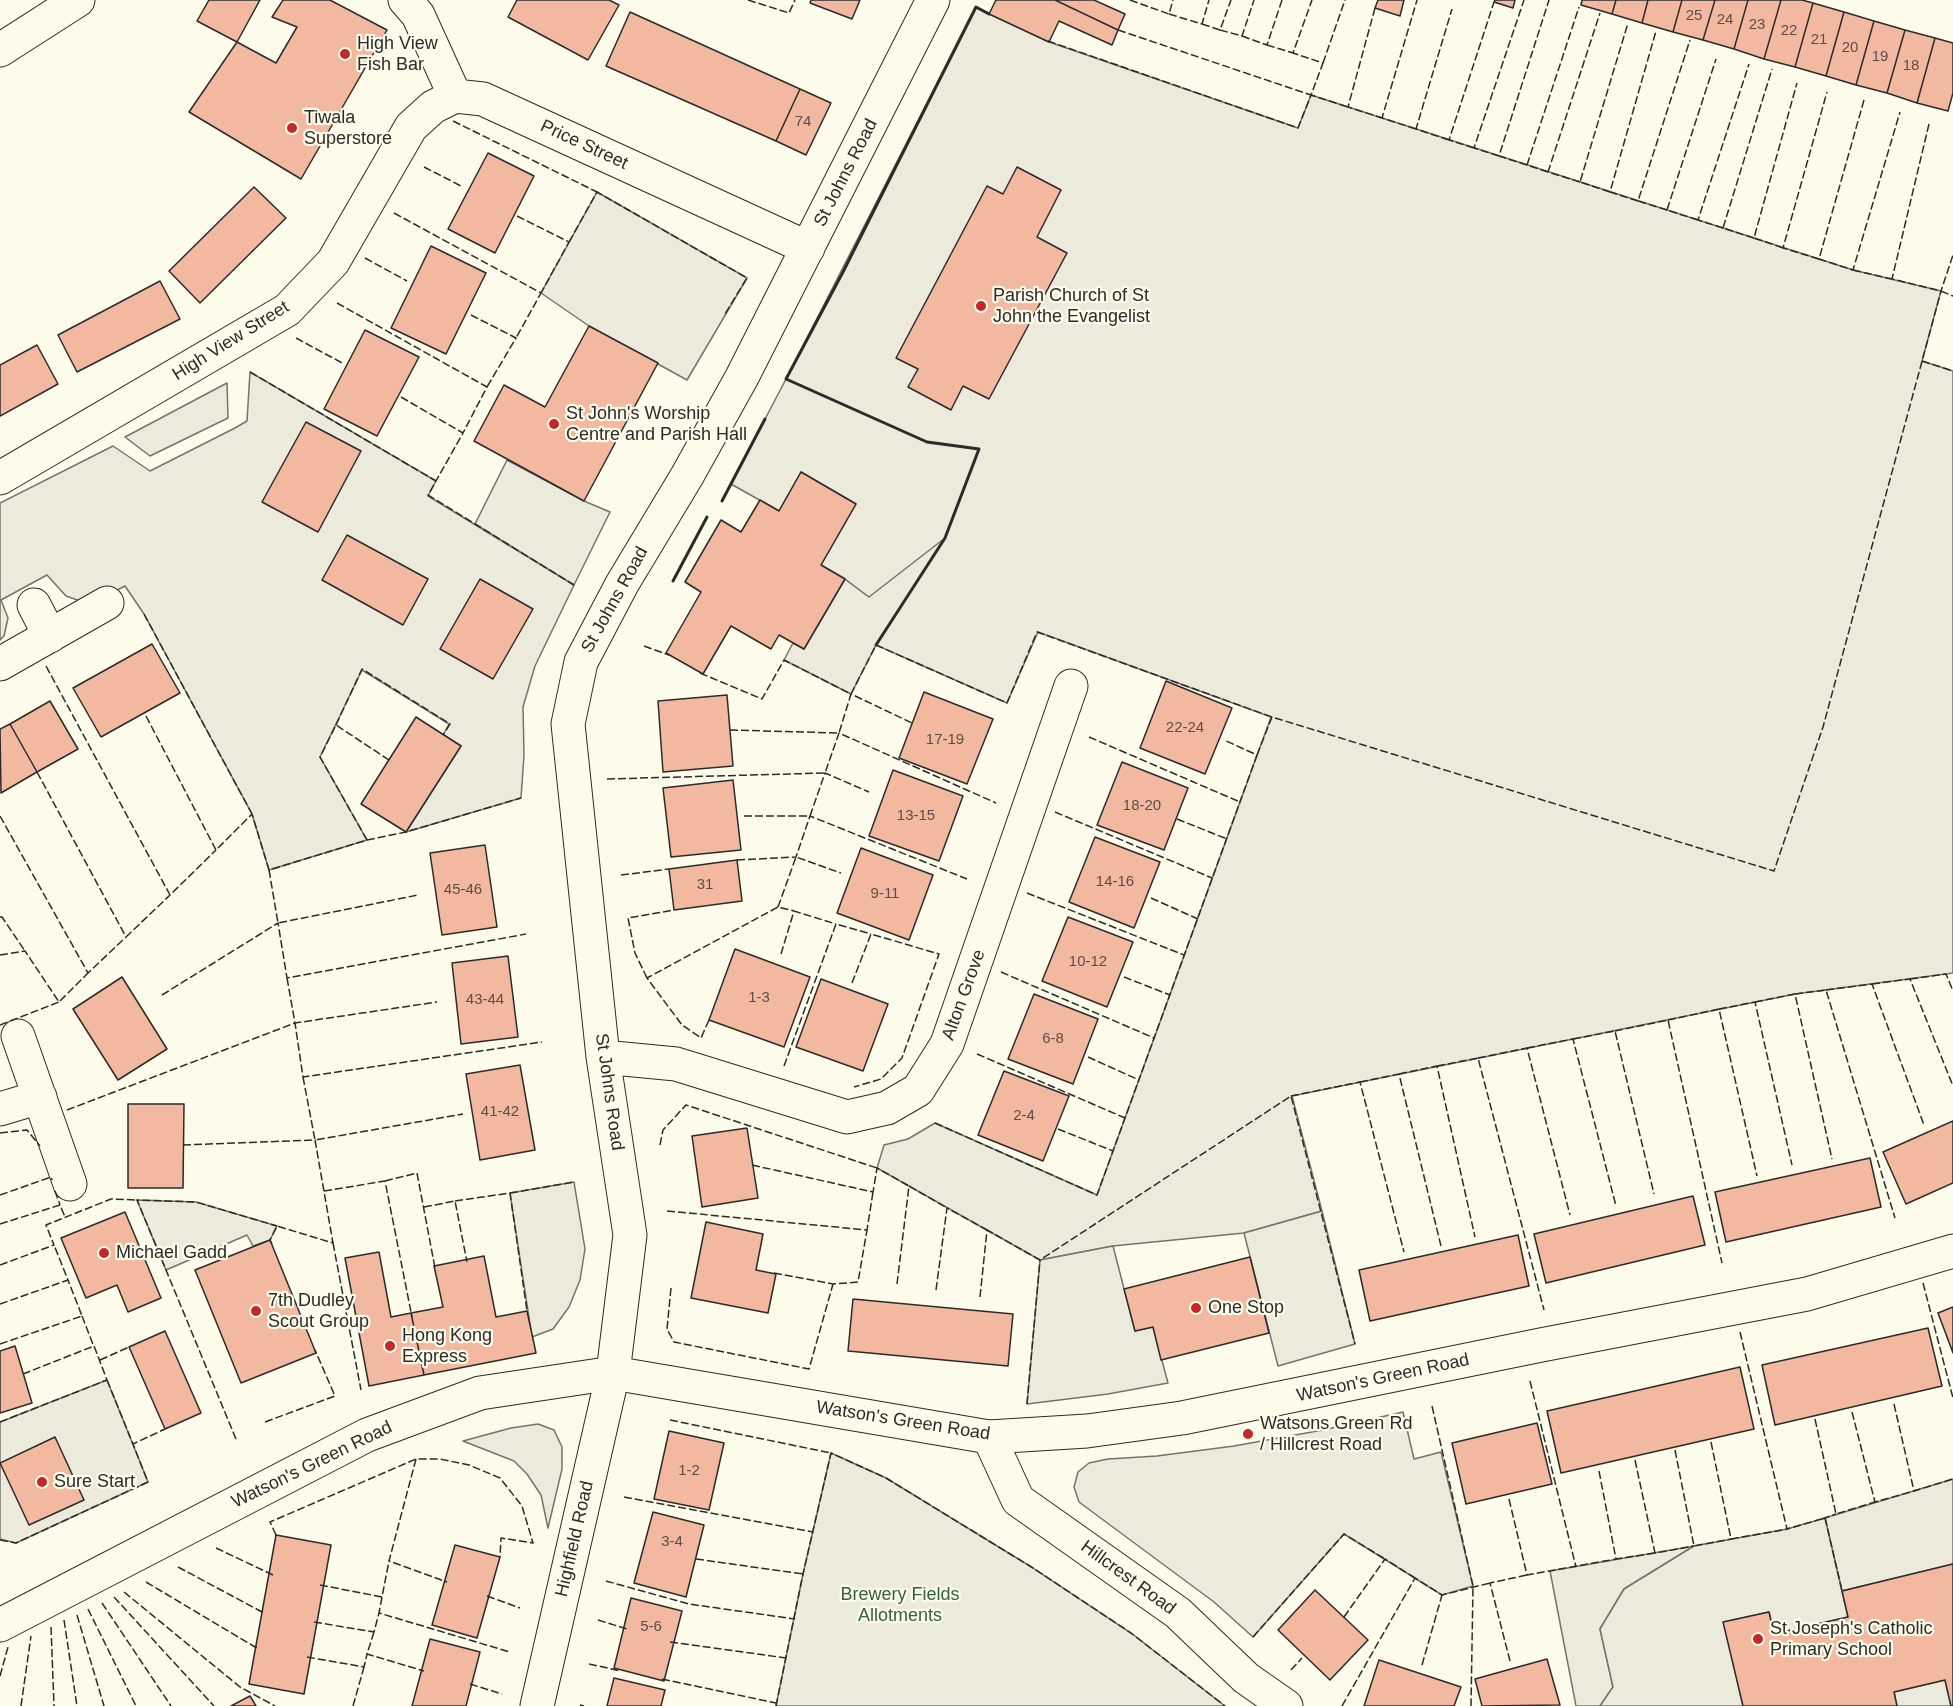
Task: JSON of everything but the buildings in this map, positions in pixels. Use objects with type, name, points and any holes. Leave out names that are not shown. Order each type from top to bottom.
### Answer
[{"type":"street","points":[[0,51],[78,0]]},
{"type":"street","points":[[405,0],[418,15],[455,96]]},
{"type":"street","name":"St Johns Road","points":[[613,1373],[630,1235],[603,1057],[568,724],[581,662],[622,584],[725,410],[933,0]]},
{"type":"street","name":"Price Street","points":[[455,96],[483,99],[808,248]]},
{"type":"street","name":"High View Street","points":[[0,478],[287,310],[333,262],[411,127],[433,107],[455,96]]},
{"type":"street","points":[[0,664],[107,603]]},
{"type":"street","points":[[34,605],[50,636]]},
{"type":"street","name":"Alton Grove","points":[[603,1057],[676,1064],[847,1118],[887,1108],[918,1090],[947,1044],[1071,686]]},
{"type":"street","points":[[18,1036],[70,1184]]},
{"type":"street","points":[[0,1109],[40,1097]]},
{"type":"street","name":"Watson's Green Road","points":[[0,1625],[367,1435],[480,1393],[613,1373],[989,1437],[1087,1431],[1182,1418],[1540,1345],[1807,1294],[1953,1251]]},
{"type":"street","name":"Highfield Road","points":[[537,1706],[613,1373]]},
{"type":"street","name":"Hillcrest Road","points":[[989,1437],[1018,1500],[1178,1613],[1246,1678],[1286,1706]]},
{"type":"green space","points":[[976,7],[1049,42],[1298,128],[1311,95],[1853,270],[1941,291],[1922,361],[1953,371],[1953,973],[1795,994],[1292,1096],[1322,1211],[1244,1233],[1113,1246],[1040,1260],[877,1168],[884,1145],[908,1139],[935,1123],[1097,1195],[1271,717],[1038,632],[1007,703],[876,645],[851,694],[784,660],[793,643],[804,649],[845,579],[869,597],[978,449],[927,442],[786,379]]},
{"type":"green space","points":[[250,372],[436,481],[428,496],[574,585],[535,666],[523,707],[524,755],[521,798],[406,832],[461,746],[443,735],[449,724],[362,670],[320,757],[367,840],[269,870],[252,814],[144,614],[125,586],[100,599],[86,603],[66,596],[47,575],[1,600],[8,618],[4,636],[0,640],[0,503],[113,446],[150,471],[235,428],[247,421]]},
{"type":"green space","points":[[574,1182],[585,1249],[580,1280],[569,1307],[553,1329],[532,1337],[510,1193]]},
{"type":"green space","points":[[137,1200],[196,1202],[277,1226],[270,1240],[253,1246],[247,1235],[166,1270]]},
{"type":"green space","points":[[107,1380],[148,1482],[16,1543],[0,1539],[0,1422]]},
{"type":"green space","points":[[1403,1412],[1414,1459],[1441,1452],[1473,1586],[1442,1595],[1344,1534],[1253,1637],[1214,1602],[1079,1502],[1074,1487],[1078,1472],[1089,1463],[1234,1446],[1323,1430]]},
{"type":"green space","points":[[538,1424],[554,1430],[562,1447],[562,1469],[548,1528],[541,1495],[527,1474],[514,1461],[463,1441],[511,1428]]},
{"type":"green space","name":"Brewery Fields Allotments","points":[[831,1453],[886,1478],[1033,1568],[1131,1633],[1225,1706],[776,1706]]},
{"type":"green space","points":[[1953,1479],[1953,1564],[1842,1591],[1825,1518]]},
{"type":"green space","points":[[1694,1546],[1624,1589],[1600,1629],[1613,1687],[1600,1706],[1576,1706],[1550,1571]]},
{"type":"green space","points":[[1945,1680],[1951,1706],[1897,1706],[1894,1692]]},
{"type":"shaded area","points":[[597,192],[747,278],[687,380],[589,326],[541,293]]},
{"type":"shaded area","points":[[786,379],[927,442],[979,449],[945,538],[869,597],[821,565],[856,504],[801,472],[779,511],[731,484]]},
{"type":"shaded area","points":[[227,383],[228,418],[150,456],[125,437]]},
{"type":"shaded area","points":[[507,460],[584,501],[610,512],[574,585],[475,524]]},
{"type":"shaded area","points":[[1322,1211],[1355,1344],[1278,1366],[1244,1233]]},
{"type":"shaded area","points":[[1113,1246],[1135,1331],[1153,1327],[1168,1383],[1108,1394],[1027,1404],[1040,1260]]},
{"type":"shaded area","points":[[1825,1518],[1848,1617],[1774,1634],[1769,1612],[1724,1622],[1743,1706],[1600,1706],[1613,1687],[1600,1629],[1624,1589],[1694,1546],[1787,1529]]},
{"type":"fence","points":[[748,0],[789,13],[795,0]]},
{"type":"fence","points":[[1130,0],[1169,14],[1173,0]]},
{"type":"fence","points":[[1169,14],[1202,24],[1209,0]]},
{"type":"fence","points":[[1202,24],[1220,30],[1231,0]]},
{"type":"fence","points":[[1220,30],[1242,36],[1254,0]]},
{"type":"fence","points":[[1242,36],[1267,45],[1282,0]]},
{"type":"fence","points":[[1267,45],[1293,53],[1312,0]]},
{"type":"fence","points":[[1323,63],[1345,0]]},
{"type":"fence","points":[[1416,129],[1382,118],[1417,0]]},
{"type":"fence","points":[[1499,156],[1474,148],[1524,0]]},
{"type":"fence","points":[[1527,165],[1499,156],[1549,0]]},
{"type":"fence","points":[[1474,148],[1449,140],[1494,2]]},
{"type":"fence","points":[[1548,172],[1527,165],[1579,7]]},
{"type":"fence","points":[[1375,8],[1348,107],[1382,118]]},
{"type":"fence","points":[[1449,140],[1416,129],[1452,9]]},
{"type":"fence","points":[[1580,182],[1548,172],[1600,13]]},
{"type":"fence","points":[[1610,192],[1580,182],[1628,23]]},
{"type":"fence","points":[[1118,30],[1311,95],[1323,63],[1293,53]]},
{"type":"fence","points":[[1638,201],[1610,192],[1656,31]]},
{"type":"fence","points":[[1667,210],[1638,201],[1690,40]]},
{"type":"fence","points":[[1048,41],[1298,128],[1311,95],[1348,107]]},
{"type":"fence","points":[[1698,220],[1667,210],[1716,59]]},
{"type":"fence","points":[[1723,228],[1698,220],[1749,64]]},
{"type":"fence","points":[[1754,238],[1723,228],[1772,69]]},
{"type":"fence","points":[[1783,248],[1754,238],[1797,83]]},
{"type":"fence","points":[[1819,259],[1783,248],[1827,92]]},
{"type":"fence","points":[[1864,100],[1819,259],[1853,270],[1900,112]]},
{"type":"fence","points":[[453,121],[597,192]]},
{"type":"fence","points":[[1929,124],[1892,279],[1941,291]]},
{"type":"fence","points":[[424,167],[463,187]]},
{"type":"fence","points":[[569,242],[597,192],[747,278],[725,314]]},
{"type":"fence","points":[[394,213],[541,293],[516,338]]},
{"type":"fence","points":[[517,216],[569,242],[541,293]]},
{"type":"fence","points":[[1257,755],[1272,717],[1774,871],[1823,727],[1941,291],[1953,255]]},
{"type":"fence","points":[[365,258],[407,281]]},
{"type":"fence","points":[[1853,270],[1892,279]]},
{"type":"fence","points":[[1941,291],[1953,296]]},
{"type":"fence","points":[[337,303],[487,387],[463,433]]},
{"type":"fence","points":[[471,315],[516,338],[487,387]]},
{"type":"fence","points":[[296,338],[344,364]]},
{"type":"fence","points":[[1922,361],[1953,371]]},
{"type":"fence","points":[[250,372],[436,481],[428,495],[574,585]]},
{"type":"fence","points":[[401,397],[463,433],[436,481]]},
{"type":"fence","points":[[144,614],[252,814]]},
{"type":"fence","points":[[700,673],[762,699],[784,660],[851,694],[876,645],[1007,703],[1037,632],[1272,717]]},
{"type":"fence","points":[[644,646],[669,655]]},
{"type":"fence","points":[[46,666],[170,895],[216,850]]},
{"type":"fence","points":[[336,725],[362,669],[450,724],[443,735]]},
{"type":"fence","points":[[730,730],[839,733],[851,694],[912,723]]},
{"type":"fence","points":[[146,716],[216,850],[252,814],[269,870],[367,840],[406,832],[521,798]]},
{"type":"fence","points":[[367,840],[320,757],[336,725],[392,762]]},
{"type":"fence","points":[[607,779],[825,773],[839,733],[996,803]]},
{"type":"fence","points":[[1089,737],[1240,802]]},
{"type":"fence","points":[[935,1123],[1097,1195],[1257,755],[1224,740]]},
{"type":"fence","points":[[37,772],[126,937],[170,895]]},
{"type":"fence","points":[[744,816],[810,816],[825,773],[869,792]]},
{"type":"fence","points":[[1055,812],[1212,878]]},
{"type":"fence","points":[[0,816],[88,973],[126,937]]},
{"type":"fence","points":[[737,860],[796,857],[810,816],[967,879]]},
{"type":"fence","points":[[1177,819],[1227,839]]},
{"type":"fence","points":[[778,907],[796,857],[841,873]]},
{"type":"fence","points":[[621,875],[669,869]]},
{"type":"fence","points":[[269,870],[278,923],[418,895]]},
{"type":"fence","points":[[1027,893],[1184,955]]},
{"type":"fence","points":[[1151,898],[1198,919]]},
{"type":"fence","points":[[709,1020],[701,1038],[682,1025],[647,978],[778,907],[794,911]]},
{"type":"fence","points":[[647,978],[635,953],[628,918],[674,910]]},
{"type":"fence","points":[[781,954],[794,911],[836,924]]},
{"type":"fence","points":[[0,917],[25,951]]},
{"type":"fence","points":[[162,995],[278,923],[287,978],[526,934]]},
{"type":"fence","points":[[784,1066],[836,924],[871,934]]},
{"type":"fence","points":[[852,983],[871,934],[939,954],[902,1058],[881,1079],[854,1087]]},
{"type":"fence","points":[[0,955],[25,951],[59,1002],[88,973]]},
{"type":"fence","points":[[1001,972],[1154,1038]]},
{"type":"fence","points":[[1910,979],[1946,974],[1953,991]]},
{"type":"fence","points":[[1124,977],[1170,995]]},
{"type":"fence","points":[[287,978],[295,1023],[437,1002]]},
{"type":"fence","points":[[1872,984],[1910,979],[1953,1086]]},
{"type":"fence","points":[[1826,990],[1872,984],[1924,1125]]},
{"type":"fence","points":[[1795,994],[1826,990],[1895,1218]]},
{"type":"fence","points":[[1755,1002],[1795,994],[1832,1159]]},
{"type":"fence","points":[[0,1025],[59,1002]]},
{"type":"fence","points":[[1719,1009],[1755,1002],[1792,1165]]},
{"type":"fence","points":[[1668,1020],[1719,1009],[1757,1176]]},
{"type":"fence","points":[[1615,1031],[1668,1020],[1722,1263]]},
{"type":"fence","points":[[67,1110],[295,1023],[303,1077],[542,1042]]},
{"type":"fence","points":[[1573,1039],[1615,1031],[1654,1194]]},
{"type":"fence","points":[[1527,1048],[1573,1039],[1616,1206]]},
{"type":"fence","points":[[1478,1058],[1527,1048],[1570,1215]]},
{"type":"fence","points":[[977,1054],[1125,1118]]},
{"type":"fence","points":[[1088,1057],[1139,1080]]},
{"type":"fence","points":[[1437,1066],[1478,1058],[1544,1310]]},
{"type":"fence","points":[[1399,1074],[1437,1066],[1475,1237]]},
{"type":"fence","points":[[1360,1082],[1399,1074],[1441,1246]]},
{"type":"fence","points":[[303,1077],[315,1140],[463,1114]]},
{"type":"fence","points":[[1291,1096],[1360,1082],[1404,1252]]},
{"type":"fence","points":[[980,1297],[987,1230],[1040,1260],[1291,1096],[1355,1344]]},
{"type":"fence","points":[[660,1145],[663,1130],[686,1105],[877,1168]]},
{"type":"fence","points":[[1058,1129],[1113,1151]]},
{"type":"fence","points":[[0,1133],[27,1130],[40,1146]]},
{"type":"fence","points":[[183,1145],[315,1140],[333,1243],[277,1226],[270,1240],[272,1244]]},
{"type":"fence","points":[[752,1165],[873,1192],[877,1168],[909,1186]]},
{"type":"fence","points":[[385,1181],[417,1173],[435,1268]]},
{"type":"fence","points":[[0,1195],[51,1177],[52,1180]]},
{"type":"fence","points":[[324,1191],[385,1181],[412,1317]]},
{"type":"fence","points":[[510,1193],[574,1182]]},
{"type":"fence","points":[[897,1284],[909,1186],[947,1208]]},
{"type":"fence","points":[[55,1191],[60,1205]]},
{"type":"fence","points":[[667,1211],[867,1230],[873,1192]]},
{"type":"fence","points":[[455,1201],[510,1193],[527,1311]]},
{"type":"fence","points":[[0,1265],[54,1245],[46,1225],[111,1199],[137,1200]]},
{"type":"fence","points":[[236,1439],[137,1200],[196,1202],[277,1226]]},
{"type":"fence","points":[[424,1207],[455,1201],[467,1262]]},
{"type":"fence","points":[[0,1224],[60,1205],[65,1217]]},
{"type":"fence","points":[[936,1290],[947,1208],[987,1230]]},
{"type":"fence","points":[[774,1273],[833,1284],[858,1282],[867,1230]]},
{"type":"fence","points":[[333,1243],[361,1390]]},
{"type":"fence","points":[[0,1304],[68,1280],[54,1245]]},
{"type":"fence","points":[[1027,1404],[1040,1260]]},
{"type":"fence","points":[[0,1344],[82,1316],[68,1280]]},
{"type":"fence","points":[[1923,1283],[1953,1398]]},
{"type":"fence","points":[[671,1288],[667,1329],[674,1342],[809,1369],[833,1284]]},
{"type":"fence","points":[[82,1316],[94,1347]]},
{"type":"fence","points":[[1740,1332],[1787,1529],[1825,1518],[1842,1591]]},
{"type":"fence","points":[[0,1422],[107,1380],[94,1346],[23,1374]]},
{"type":"fence","points":[[100,1360],[129,1347]]},
{"type":"fence","points":[[265,1422],[335,1396],[315,1350]]},
{"type":"fence","points":[[107,1380],[133,1444],[165,1429]]},
{"type":"fence","points":[[1530,1381],[1576,1567]]},
{"type":"fence","points":[[1894,1404],[1914,1491],[1953,1479]]},
{"type":"fence","points":[[1432,1406],[1473,1586],[1471,1706]]},
{"type":"fence","points":[[1852,1412],[1875,1502],[1914,1491]]},
{"type":"fence","points":[[1815,1419],[1836,1514],[1875,1502]]},
{"type":"fence","points":[[670,1420],[831,1453]]},
{"type":"fence","points":[[1711,1442],[1731,1539],[1788,1529]]},
{"type":"fence","points":[[0,1540],[16,1543],[148,1482],[133,1444]]},
{"type":"fence","points":[[1675,1450],[1694,1546],[1731,1539]]},
{"type":"fence","points":[[776,1706],[831,1453],[886,1478],[1033,1568],[1131,1633],[1225,1706]]},
{"type":"fence","points":[[416,1459],[389,1561],[447,1582]]},
{"type":"fence","points":[[276,1535],[270,1522],[416,1459],[440,1459],[469,1465],[500,1478],[522,1506],[533,1543],[501,1538],[500,1557]]},
{"type":"fence","points":[[1635,1460],[1655,1553],[1694,1546]]},
{"type":"fence","points":[[1599,1471],[1616,1559],[1655,1553]]},
{"type":"fence","points":[[624,1497],[813,1532]]},
{"type":"fence","points":[[1509,1499],[1527,1575],[1616,1559]]},
{"type":"fence","points":[[1822,1519],[1836,1514]]},
{"type":"fence","points":[[1253,1637],[1344,1534],[1385,1559]]},
{"type":"fence","points":[[216,1548],[273,1575]]},
{"type":"fence","points":[[696,1559],[803,1574]]},
{"type":"fence","points":[[1344,1617],[1385,1559],[1415,1578]]},
{"type":"fence","points":[[320,1585],[382,1597],[389,1561]]},
{"type":"fence","points":[[178,1567],[264,1613]]},
{"type":"fence","points":[[1510,1661],[1490,1583],[1527,1575]]},
{"type":"fence","points":[[1342,1706],[1415,1578],[1442,1595],[1490,1583]]},
{"type":"fence","points":[[606,1581],[689,1604],[795,1619]]},
{"type":"fence","points":[[146,1582],[260,1648]]},
{"type":"fence","points":[[124,1592],[240,1687],[275,1706]]},
{"type":"fence","points":[[1422,1665],[1442,1595]]},
{"type":"fence","points":[[487,1596],[520,1608]]},
{"type":"fence","points":[[114,1597],[214,1706]]},
{"type":"fence","points":[[382,1597],[379,1613],[510,1652]]},
{"type":"fence","points":[[102,1603],[171,1706]]},
{"type":"fence","points":[[88,1609],[136,1706]]},
{"type":"fence","points":[[314,1622],[374,1632],[379,1613]]},
{"type":"fence","points":[[77,1615],[104,1706]]},
{"type":"fence","points":[[64,1620],[77,1706]]},
{"type":"fence","points":[[598,1620],[627,1629]]},
{"type":"fence","points":[[51,1627],[54,1706]]},
{"type":"fence","points":[[374,1632],[367,1654],[424,1671]]},
{"type":"fence","points":[[21,1706],[31,1636]]},
{"type":"fence","points":[[670,1642],[786,1658]]},
{"type":"fence","points":[[0,1676],[8,1647]]},
{"type":"fence","points":[[307,1657],[364,1667],[367,1654]]},
{"type":"fence","points":[[1291,1670],[1302,1658]]},
{"type":"fence","points":[[589,1664],[621,1671]]},
{"type":"fence","points":[[353,1706],[364,1667]]},
{"type":"fence","points":[[662,1679],[776,1703]]},
{"type":"fence","points":[[470,1684],[502,1694]]},
{"type":"fence","points":[[580,1705],[584,1706]]},
{"type":"wall","points":[[876,645],[945,538],[979,449],[927,442],[786,379],[843,272],[976,7],[989,14]]},
{"type":"wall","points":[[722,501],[765,419]]},
{"type":"wall","points":[[673,581],[707,517]]},
{"type":"place","name":"High View Fish Bar","points":[[345,54]]},
{"type":"place","name":"Tiwala Superstore","points":[[292,128]]},
{"type":"place","name":"Parish Church of St John the Evangelist","points":[[981,306]]},
{"type":"place","name":"St John's Worship Centre and Parish Hall","points":[[554,424]]},
{"type":"place","name":"Michael Gadd","points":[[104,1253]]},
{"type":"place","name":"One Stop","points":[[1196,1308]]},
{"type":"place","name":"7th Dudley Scout Group","points":[[256,1311]]},
{"type":"place","name":"Hong Kong Express","points":[[390,1346]]},
{"type":"place","name":"Watsons Green Rd / Hillcrest Road","points":[[1248,1434]]},
{"type":"place","name":"Sure Start","points":[[42,1482]]},
{"type":"place","name":"St Joseph's Catholic Primary School","points":[[1758,1639]]}]
